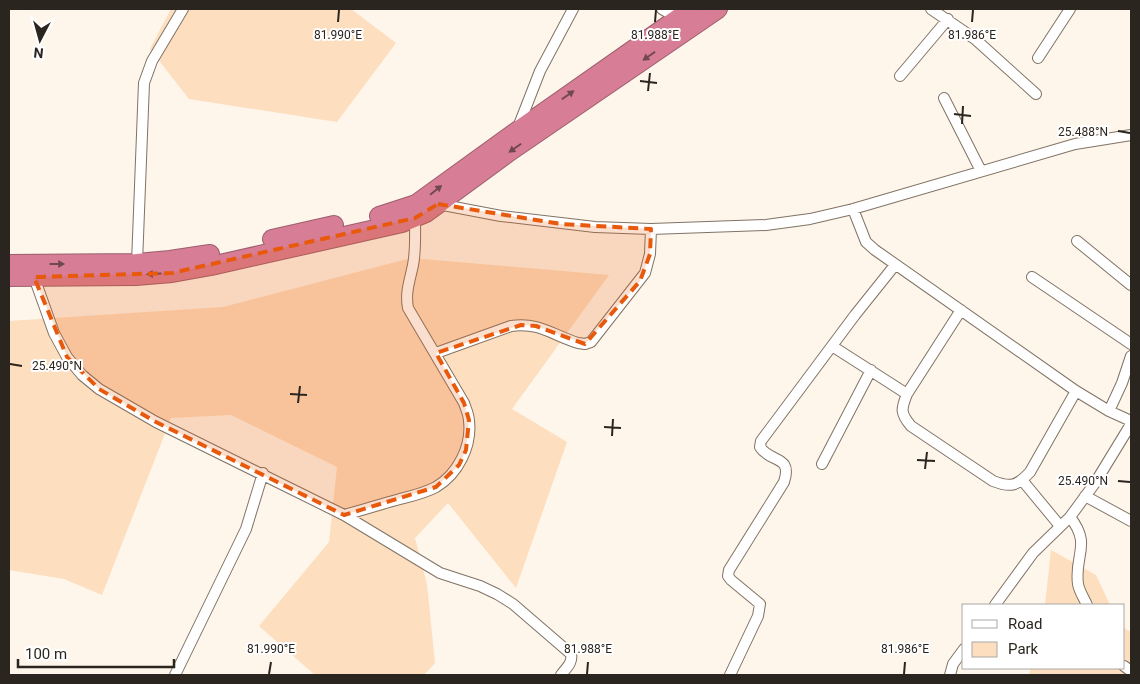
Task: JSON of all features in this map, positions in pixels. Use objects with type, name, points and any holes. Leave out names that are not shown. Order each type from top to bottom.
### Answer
[{"type":"highway","points":[[9,277],[136,276],[172,273],[402,223],[415,218],[438,204],[509,152],[718,9]]},
{"type":"highway","points":[[9,264],[137,263],[205,256],[306,231],[382,216],[401,210],[416,204],[429,195],[684,14]]},
{"type":"street","points":[[137,263],[144,82],[152,61],[183,9]]},
{"type":"street","points":[[517,131],[540,71],[573,9]]},
{"type":"street","points":[[662,9],[684,14]]},
{"type":"street","points":[[932,9],[975,39],[1036,94]]},
{"type":"street","points":[[1038,58],[1070,9]]},
{"type":"street","points":[[900,76],[948,19]]},
{"type":"street","points":[[944,98],[981,171]]},
{"type":"street","points":[[438,204],[500,216],[561,224],[651,230],[766,225],[810,219],[853,209],[1074,144],[1131,135]]},
{"type":"street","points":[[853,209],[866,242],[875,250],[1076,391],[1131,423],[1070,517],[1033,553],[996,604]]},
{"type":"street","points":[[344,515],[422,493],[436,487],[450,477],[459,464],[466,450],[470,434],[469,420],[464,403],[408,308],[407,300],[415,253],[415,218]]},
{"type":"street","points":[[436,353],[511,326],[521,325],[536,326],[578,343],[585,344],[591,342],[645,273],[650,254],[651,230]]},
{"type":"street","points":[[1077,241],[1131,285]]},
{"type":"street","points":[[730,675],[758,616],[760,604],[728,576],[729,570],[786,476],[786,468],[782,462],[763,452],[760,447],[761,441],[895,265]]},
{"type":"street","points":[[34,277],[54,333],[67,357],[82,375],[99,389],[156,422],[263,473],[344,515],[440,574],[480,586],[513,604],[571,654],[570,664],[561,675]]},
{"type":"street","points":[[1032,277],[1131,344]]},
{"type":"street","points":[[961,310],[907,394],[902,407],[903,414],[911,426],[993,481],[1003,485],[1014,485],[1030,472],[1076,391]]},
{"type":"street","points":[[832,346],[907,394]]},
{"type":"street","points":[[1109,411],[1122,383],[1131,356]]},
{"type":"street","points":[[822,464],[871,370]]},
{"type":"street","points":[[176,675],[246,529],[263,473]]},
{"type":"street","points":[[1022,480],[1060,526]]},
{"type":"street","points":[[1085,496],[1131,521]]},
{"type":"street","points":[[1070,517],[1081,534],[1082,544],[1078,583],[1087,604]]},
{"type":"street","points":[[950,675],[953,664],[962,651]]},
{"type":"highlighted area","points":[[438,204],[561,224],[651,229],[650,254],[640,281],[585,344],[536,326],[521,325],[436,353],[464,403],[469,420],[466,450],[459,465],[436,487],[344,515],[156,422],[99,389],[67,357],[34,277],[172,273],[415,218]]},
{"type":"green space","points":[[171,9],[351,9],[396,43],[337,122],[189,99],[150,49]]},
{"type":"green space","points":[[411,258],[609,275],[512,409],[567,442],[516,588],[448,503],[415,538],[427,584],[435,663],[424,675],[315,675],[259,626],[329,542],[337,467],[231,415],[171,418],[102,595],[64,579],[9,570],[9,321],[223,307]]},
{"type":"green space","points":[[1051,550],[1096,575],[1110,604],[1045,604]]},
{"type":"green space","points":[[1125,629],[1131,632],[1131,675],[1029,675],[1031,669],[1125,669]]}]
